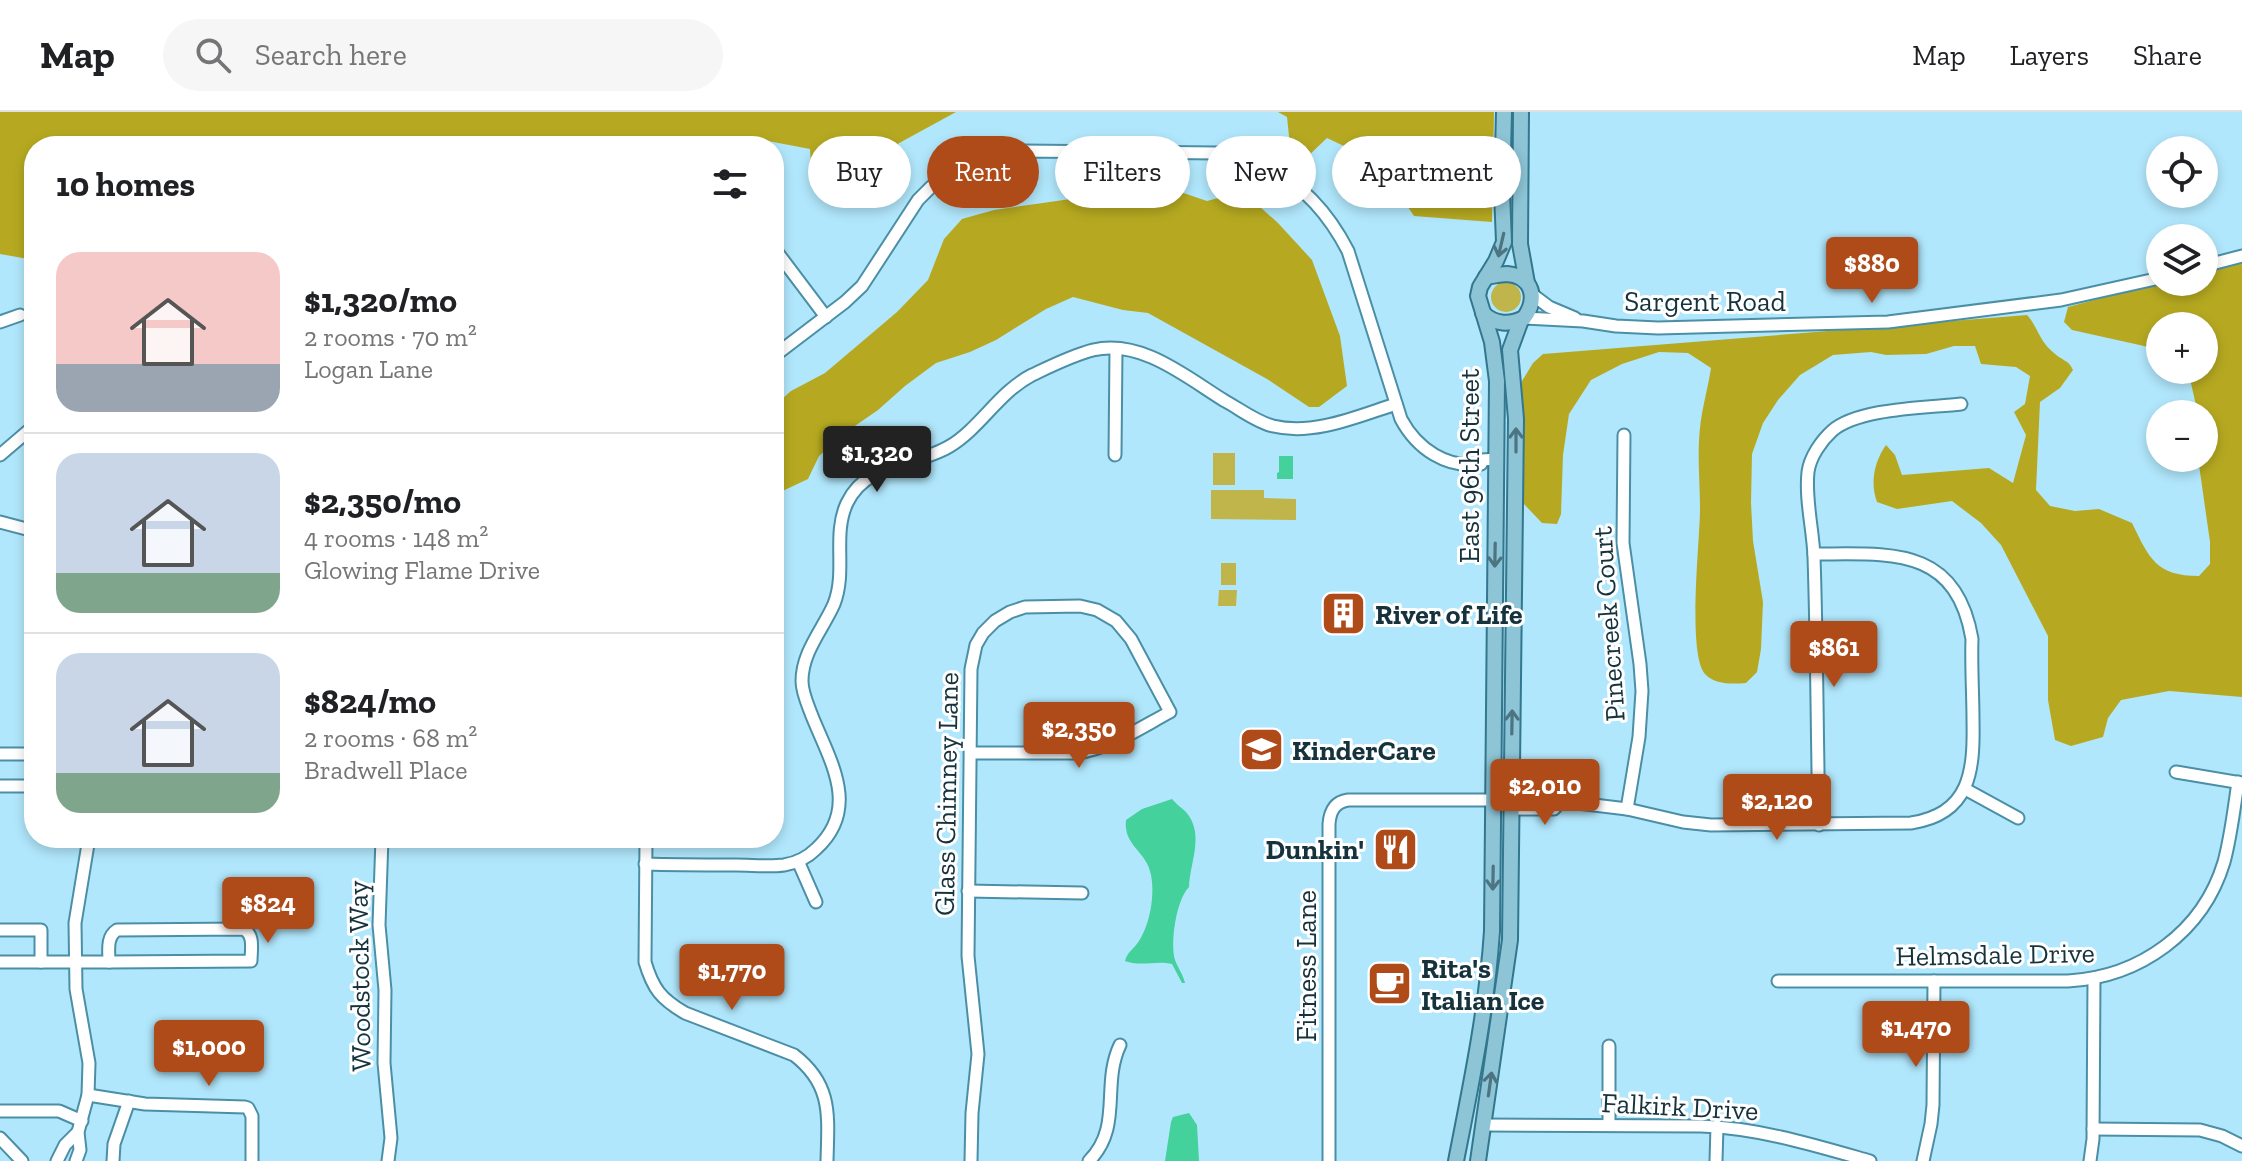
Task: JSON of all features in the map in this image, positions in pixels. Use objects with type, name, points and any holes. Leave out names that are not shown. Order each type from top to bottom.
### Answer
[{"type":"main road","name":"East 96th Street","points":[[1456,1161],[1467,1115],[1491,944],[1497,369],[1478,300],[1504,242],[1504,112]]},
{"type":"main road","points":[[1521,112],[1520,244],[1530,289]]},
{"type":"main road","points":[[1486,277],[1508,274],[1530,289]]},
{"type":"main road","name":"East 96th Street","points":[[1478,1161],[1510,940],[1515,405],[1510,354],[1511,343],[1522,319],[1532,306],[1530,289]]},
{"type":"main road","points":[[1482,313],[1493,321],[1509,323],[1522,319]]},
{"type":"main road","points":[[1497,459],[1507,467],[1507,510],[1515,546]]},
{"type":"street","points":[[784,348],[862,286],[918,200],[931,187],[966,164],[1022,151],[1234,155],[1262,165],[1290,181],[1317,202],[1337,229],[1352,262],[1396,404],[1408,431],[1432,454],[1459,464],[1481,464]]},
{"type":"street","points":[[2218,262],[2242,256]]},
{"type":"street","points":[[784,261],[826,317]]},
{"type":"street","name":"Sargent Road","points":[[1522,319],[1677,328],[1888,322],[2061,300],[2146,281]]},
{"type":"street","name":"Sargent Road","points":[[1530,289],[1549,307],[1583,321]]},
{"type":"street","points":[[0,322],[20,315]]},
{"type":"street","points":[[645,864],[785,865],[798,861],[825,839],[840,804],[837,776],[805,699],[802,683],[805,662],[838,590],[841,522],[848,501],[860,484],[876,473],[953,445],[1020,382],[1095,349],[1116,349],[1145,353],[1271,426],[1311,428],[1396,404]]},
{"type":"street","points":[[1115,455],[1116,349]]},
{"type":"street","points":[[1819,825],[1814,554],[1808,473],[1815,453],[1830,434],[1848,421],[1861,416],[1961,404]]},
{"type":"street","points":[[0,455],[24,435]]},
{"type":"street","name":"Pinecreek Court","points":[[1624,435],[1623,543],[1642,691],[1639,737],[1627,809]]},
{"type":"street","points":[[1481,464],[1485,459],[1497,459]]},
{"type":"street","points":[[1481,464],[1497,477]]},
{"type":"street","points":[[0,522],[24,528]]},
{"type":"street","points":[[1814,554],[1906,557],[1935,572],[1957,596],[1966,612],[1972,639],[1974,753],[1971,775],[1965,789],[2018,818]]},
{"type":"street","name":"Glass Chimney Lane","points":[[970,753],[1092,751],[1170,712],[1131,639],[1107,615],[1080,606],[1025,607],[995,621],[976,645],[971,669],[968,891],[968,956],[978,1054],[971,1161]]},
{"type":"street","points":[[0,754],[24,754]]},
{"type":"street","points":[[2176,772],[2240,783]]},
{"type":"street","name":"Helmsdale Drive","points":[[1778,981],[2068,981],[2125,970],[2154,955],[2179,936],[2200,911],[2214,888],[2224,862],[2240,783]]},
{"type":"street","points":[[0,786],[24,786]]},
{"type":"street","name":"Fitness Lane","points":[[1329,1161],[1329,824],[1332,810],[1341,801],[1511,801],[1554,796],[1561,801],[1627,809],[1701,824],[1819,825],[1920,821],[1946,810],[1965,789]]},
{"type":"street","points":[[76,1161],[88,1095],[89,1052],[77,995],[75,923],[87,848]]},
{"type":"street","name":"Woodstock Way","points":[[382,848],[379,925],[384,982],[384,1063],[391,1138],[388,1161]]},
{"type":"street","points":[[646,848],[645,962],[658,993],[685,1013],[794,1055],[805,1063],[822,1088],[827,1103],[827,1161]]},
{"type":"street","points":[[798,861],[816,902]]},
{"type":"street","points":[[968,891],[1082,893]]},
{"type":"street","points":[[0,962],[109,962],[251,961],[251,937],[243,929],[117,930],[110,939],[109,962]]},
{"type":"street","points":[[0,930],[41,930],[41,962]]},
{"type":"street","points":[[2090,1161],[2094,978]]},
{"type":"street","points":[[1923,1161],[1933,1105],[1934,981]]},
{"type":"street","points":[[1089,1161],[1107,1134],[1112,1066],[1120,1045]]},
{"type":"street","points":[[1609,1046],[1609,1125]]},
{"type":"street","points":[[88,1095],[145,1104],[248,1108],[252,1116],[252,1161]]},
{"type":"street","points":[[113,1161],[116,1135],[129,1101]]},
{"type":"street","points":[[0,1111],[59,1111],[80,1126]]},
{"type":"street","name":"Falkirk Drive","points":[[1484,1125],[1717,1126],[1777,1135],[1870,1161]]},
{"type":"street","points":[[57,1161],[80,1126]]},
{"type":"street","points":[[1716,1161],[1717,1126]]},
{"type":"street","points":[[2093,1129],[2200,1130],[2242,1146]]},
{"type":"street","points":[[0,1138],[22,1161]]},
{"type":"shaded area","points":[[0,112],[956,112],[911,137],[808,136],[808,149],[784,144],[784,136],[24,136],[24,258],[0,254]]},
{"type":"shaded area","points":[[1278,112],[1494,112],[1494,136],[1332,136],[1332,140],[1327,138],[1316,148],[1316,136],[1289,136],[1287,117]]},
{"type":"shaded area","points":[[1190,195],[1206,201],[1206,208],[1261,208],[1312,260],[1340,336],[1347,386],[1319,407],[1309,407],[1267,379],[1148,313],[1073,297],[1046,309],[996,340],[936,363],[819,456],[808,479],[784,490],[784,397],[825,373],[897,312],[928,280],[944,239],[962,219],[1008,208],[1039,208],[1039,204],[1055,201],[1055,208],[1190,208]]},
{"type":"shaded area","points":[[1409,208],[1492,208],[1492,222],[1414,216]]},
{"type":"shaded area","points":[[2242,260],[2242,697],[2169,691],[2121,700],[2108,718],[2103,737],[2071,746],[2055,740],[2048,700],[2048,636],[2001,545],[1981,523],[1952,501],[1897,509],[1877,502],[1875,495],[1874,473],[1886,445],[1895,455],[1902,475],[1989,468],[2013,483],[2026,435],[2014,412],[2025,404],[2030,376],[2016,367],[1981,364],[1975,346],[1954,346],[1926,354],[1886,355],[1871,352],[1833,355],[1800,375],[1778,400],[1763,423],[1752,454],[1753,541],[1763,602],[1757,672],[1746,683],[1724,683],[1709,678],[1700,662],[1697,644],[1699,438],[1711,368],[1688,353],[1659,352],[1622,364],[1591,380],[1569,414],[1563,455],[1561,514],[1557,524],[1542,523],[1522,502],[1522,381],[1543,354],[2027,315],[2045,344],[2073,370],[2060,388],[2040,402],[2036,490],[2050,506],[2075,511],[2099,509],[2132,523],[2156,563],[2173,573],[2199,576],[2210,564],[2200,472],[2218,472],[2218,400],[2195,400],[2191,384],[2218,384],[2218,312],[2146,312],[2146,346],[2072,330],[2064,322],[2068,307],[2146,286],[2146,296],[2218,296],[2218,266]]},
{"type":"shaded area","points":[[1506,282],[1517,286],[1521,297],[1517,308],[1506,312],[1495,308],[1491,297],[1495,286]]},
{"type":"shaded area","points":[[1213,453],[1235,453],[1235,485],[1213,485]]},
{"type":"shaded area","points":[[1279,456],[1293,456],[1293,479],[1277,479]]},
{"type":"shaded area","points":[[1211,490],[1264,490],[1264,498],[1296,499],[1296,520],[1211,519]]},
{"type":"shaded area","points":[[1221,563],[1236,563],[1236,585],[1221,585]]},
{"type":"shaded area","points":[[1219,590],[1237,590],[1236,606],[1218,606]]},
{"type":"shaded area","points":[[1172,799],[1192,821],[1196,839],[1189,887],[1178,911],[1174,933],[1175,960],[1185,983],[1182,983],[1172,964],[1125,961],[1146,926],[1152,891],[1149,867],[1128,836],[1126,820],[1142,809]]},
{"type":"shaded area","points":[[1189,1113],[1197,1125],[1199,1161],[1165,1161],[1173,1117]]},
{"type":"place","name":"River of Life","points":[[1344,614]]},
{"type":"place","name":"KinderCare","points":[[1261,750]]},
{"type":"place","name":"Dunkin'","points":[[1395,849]]},
{"type":"place","name":"Rita's Italian Ice","points":[[1390,984]]}]
